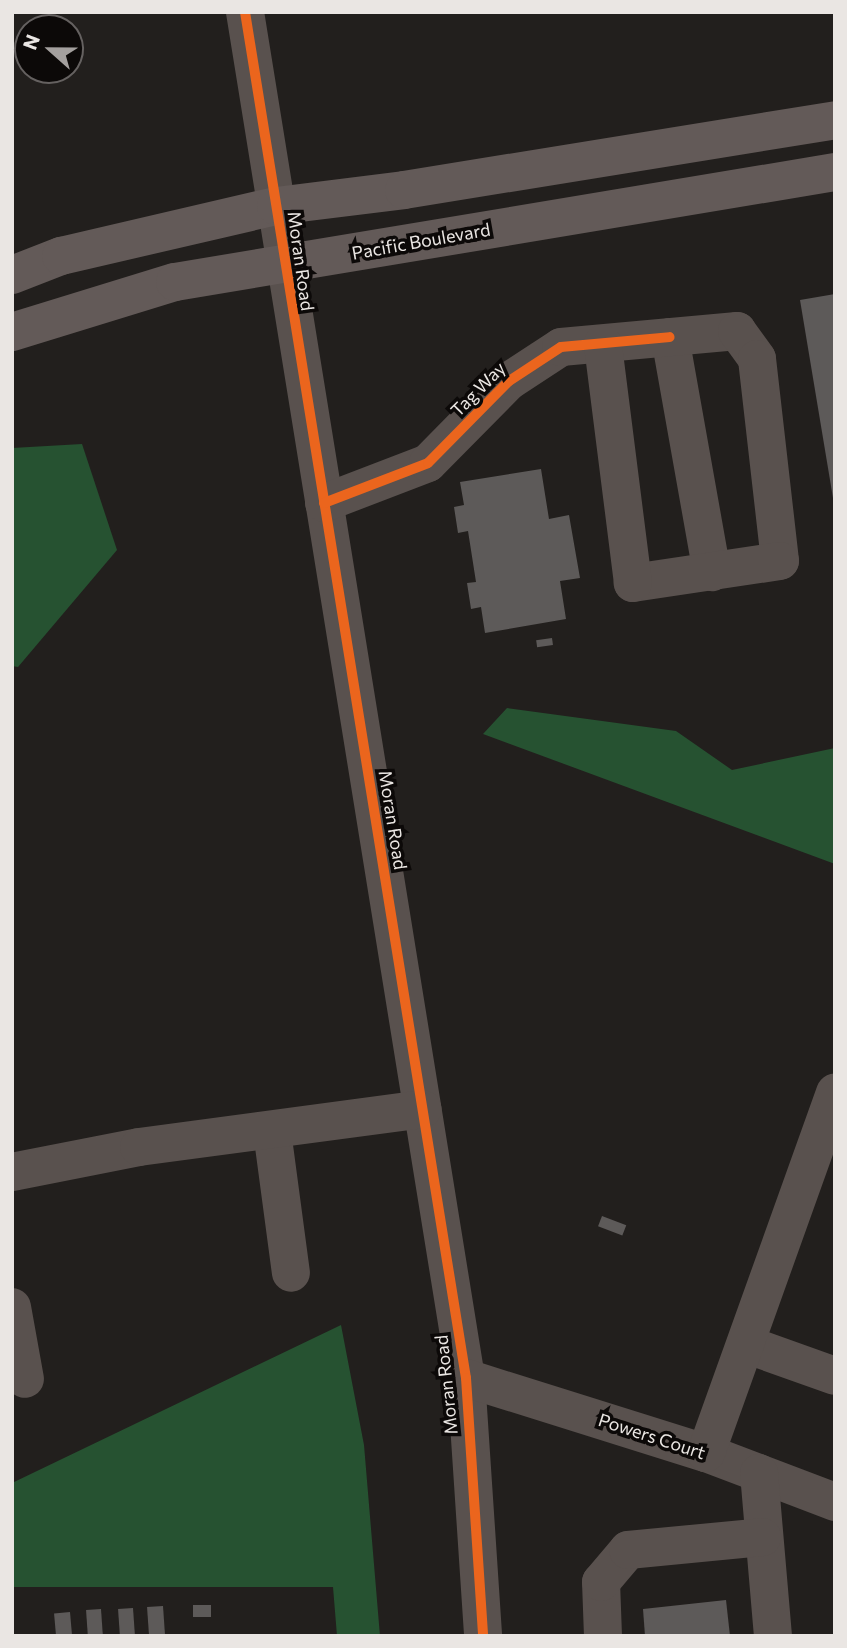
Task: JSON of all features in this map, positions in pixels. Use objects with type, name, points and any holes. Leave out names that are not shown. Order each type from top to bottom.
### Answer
[{"type":"main road","points":[[12,275],[61,256],[276,206],[835,120]]},
{"type":"main road","name":"Pacific Boulevard","points":[[12,332],[175,282],[835,172]]},
{"type":"street","name":"Moran Road","points":[[244,12],[466,1378],[483,1636]]},
{"type":"street","name":"Tag Way","points":[[324,503],[428,463],[529,364],[561,347],[737,331],[757,359],[780,561],[712,572]]},
{"type":"street","points":[[603,344],[633,583],[712,572],[670,337]]},
{"type":"street","points":[[706,1453],[748,1345],[835,1092]]},
{"type":"street","points":[[12,1171],[139,1147],[422,1109]]},
{"type":"street","points":[[272,1131],[291,1273]]},
{"type":"street","points":[[12,1307],[25,1379]]},
{"type":"street","points":[[748,1345],[835,1377]]},
{"type":"street","name":"Powers Court","points":[[466,1378],[706,1453],[835,1502]]},
{"type":"street","points":[[759,1473],[762,1536],[773,1636]]},
{"type":"street","points":[[603,1636],[601,1582],[628,1550],[762,1536]]},
{"type":"green space","points":[[82,444],[117,550],[18,667],[12,666],[12,448]]},
{"type":"green space","points":[[507,708],[676,731],[732,770],[835,748],[835,864],[483,734]]},
{"type":"green space","points":[[341,1325],[364,1445],[380,1636],[337,1636],[333,1587],[12,1587],[12,1483]]},
{"type":"building","points":[[835,294],[835,498],[833,498],[800,300]]},
{"type":"building","points":[[541,469],[549,519],[569,515],[580,578],[560,581],[566,619],[485,633],[481,607],[471,609],[467,583],[476,582],[468,531],[458,533],[454,507],[464,505],[460,482]]},
{"type":"building","points":[[552,638],[553,645],[537,647],[536,640]]},
{"type":"building","points":[[602,1216],[626,1225],[622,1236],[598,1226]]},
{"type":"building","points":[[726,1600],[730,1636],[645,1636],[643,1609]]},
{"type":"building","points":[[193,1605],[211,1605],[211,1617],[193,1617]]},
{"type":"building","points":[[163,1606],[165,1636],[149,1636],[147,1607]]},
{"type":"building","points":[[133,1608],[135,1636],[120,1636],[118,1609]]},
{"type":"building","points":[[101,1609],[103,1636],[88,1636],[86,1610]]},
{"type":"building","points":[[70,1612],[72,1636],[56,1636],[54,1613]]},
{"type":"cycle path","points":[[245,12],[466,1378],[483,1636]]},
{"type":"cycle path","points":[[324,503],[428,463],[509,381],[561,347],[670,337]]}]
